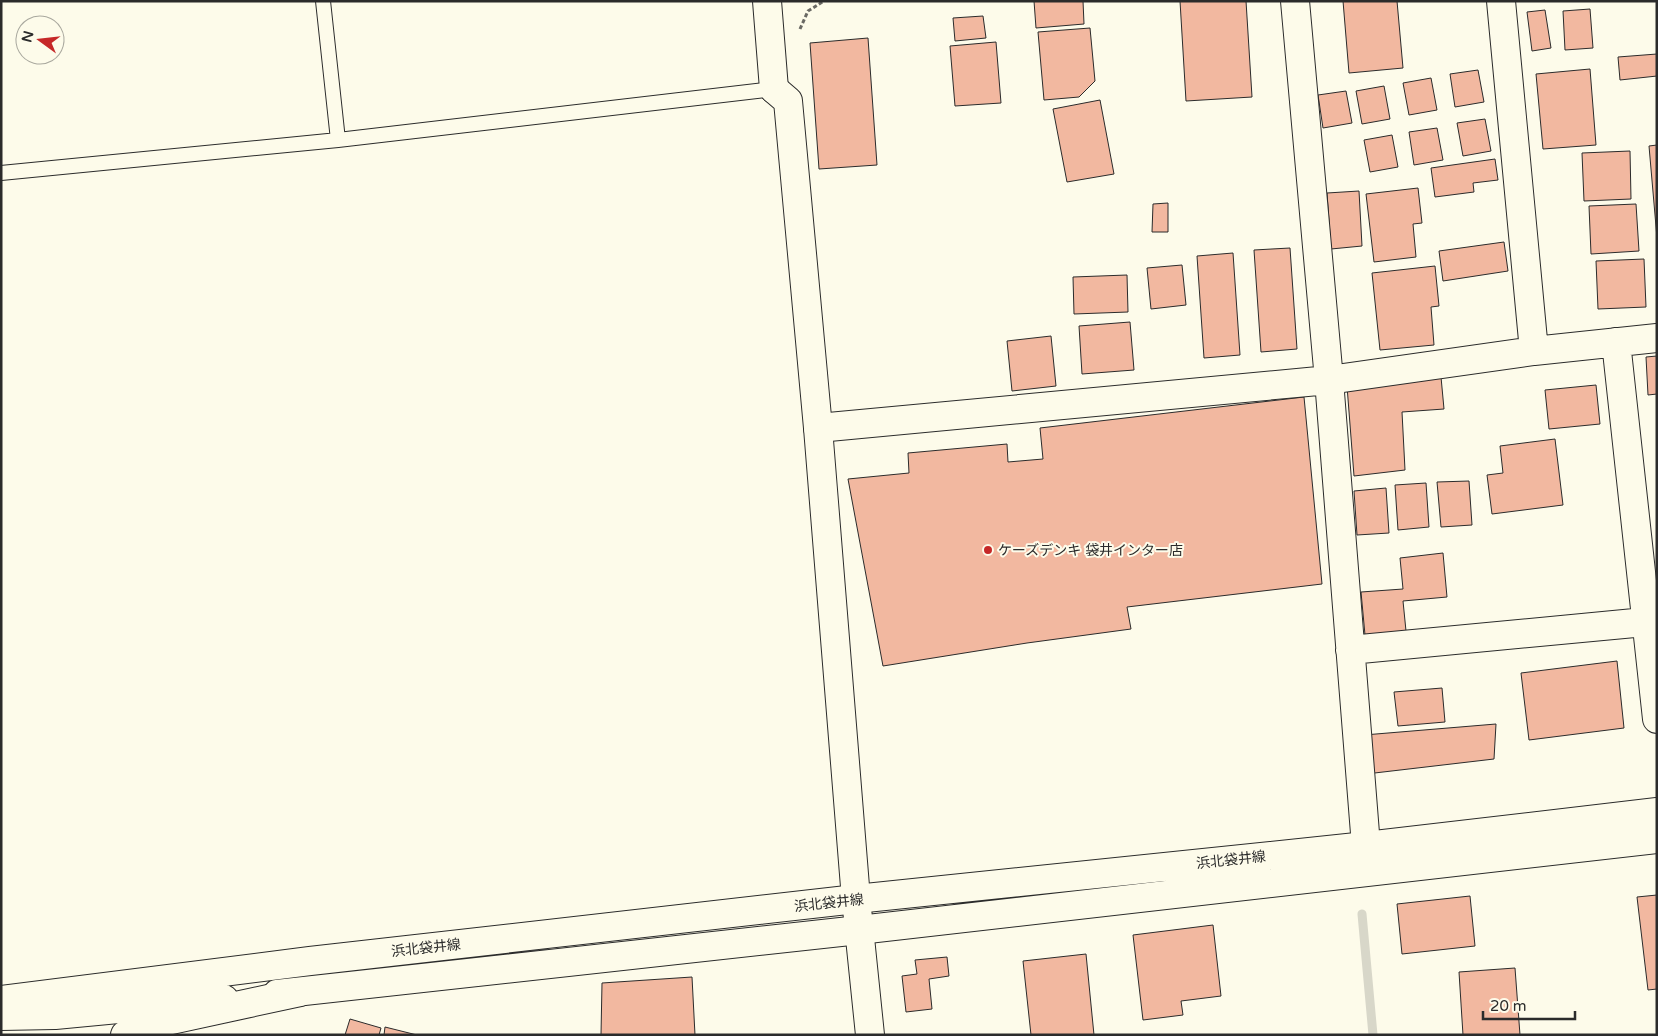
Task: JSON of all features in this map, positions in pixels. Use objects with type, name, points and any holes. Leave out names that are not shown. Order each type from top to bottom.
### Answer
[{"type":"main road","points":[[767,1],[774,89],[788,101],[818,428],[856,899],[870,1035]]},
{"type":"main road","points":[[1295,1],[1329,380],[1366,846]]},
{"type":"main road","points":[[1501,1],[1534,351]]},
{"type":"main road","points":[[818,428],[1329,380],[1534,351],[1657,338]]},
{"type":"main road","points":[[1616,342],[1657,719]]},
{"type":"main road","points":[[1350,650],[1645,622]]},
{"type":"main road","name":"浜北袋井線","points":[[1,1000],[310,960],[856,899],[1366,846],[1657,812]]},
{"type":"main road","name":"浜北袋井線","points":[[1,1016],[55,1015],[300,992],[1657,839]]},
{"type":"main road","points":[[125,1035],[162,1022],[300,992]]},
{"type":"lane","points":[[323,1],[338,140]]},
{"type":"lane","points":[[1,173],[338,140],[774,89]]},
{"type":"building","points":[[1034,1],[1083,1],[1084,24],[1036,28]]},
{"type":"building","points":[[1180,1],[1246,1],[1252,97],[1186,101]]},
{"type":"building","points":[[1343,1],[1397,1],[1403,68],[1349,73]]},
{"type":"building","points":[[1590,9],[1593,48],[1565,50],[1563,11]]},
{"type":"building","points":[[1545,10],[1551,48],[1532,51],[1527,12]]},
{"type":"building","points":[[983,16],[986,38],[955,41],[953,18]]},
{"type":"building","points":[[1090,28],[1095,81],[1079,97],[1044,100],[1038,32]]},
{"type":"building","points":[[868,38],[877,165],[819,169],[810,43]]},
{"type":"building","points":[[996,42],[1001,103],[955,106],[950,46]]},
{"type":"building","points":[[1657,54],[1657,76],[1620,80],[1618,57]]},
{"type":"building","points":[[1590,69],[1596,145],[1543,149],[1536,74]]},
{"type":"building","points":[[1478,70],[1484,102],[1455,107],[1450,74]]},
{"type":"building","points":[[1431,78],[1437,110],[1409,115],[1403,83]]},
{"type":"building","points":[[1384,86],[1390,119],[1362,124],[1356,91]]},
{"type":"building","points":[[1346,91],[1352,123],[1323,128],[1318,95]]},
{"type":"building","points":[[1100,100],[1114,174],[1067,182],[1053,109]]},
{"type":"building","points":[[1485,119],[1491,151],[1463,156],[1457,123]]},
{"type":"building","points":[[1437,128],[1443,160],[1414,165],[1409,132]]},
{"type":"building","points":[[1392,135],[1398,167],[1370,172],[1364,140]]},
{"type":"building","points":[[1657,145],[1657,238],[1649,146]]},
{"type":"building","points":[[1630,151],[1631,199],[1584,201],[1582,153]]},
{"type":"building","points":[[1495,159],[1498,180],[1473,183],[1474,192],[1435,197],[1431,168]]},
{"type":"building","points":[[1418,188],[1422,223],[1413,224],[1416,257],[1374,262],[1366,194]]},
{"type":"building","points":[[1359,191],[1362,246],[1331,249],[1327,193]]},
{"type":"building","points":[[1168,203],[1168,232],[1152,232],[1153,204]]},
{"type":"building","points":[[1636,204],[1639,251],[1591,254],[1589,206]]},
{"type":"building","points":[[1504,242],[1508,271],[1443,281],[1439,251]]},
{"type":"building","points":[[1290,248],[1297,349],[1261,352],[1254,250]]},
{"type":"building","points":[[1233,253],[1240,355],[1204,358],[1197,256]]},
{"type":"building","points":[[1644,259],[1646,307],[1598,309],[1596,261]]},
{"type":"building","points":[[1182,265],[1186,305],[1151,309],[1147,268]]},
{"type":"building","points":[[1435,266],[1439,306],[1431,307],[1434,345],[1380,350],[1372,273]]},
{"type":"building","points":[[1127,275],[1128,312],[1074,314],[1073,277]]},
{"type":"building","points":[[1130,322],[1134,370],[1082,374],[1079,326]]},
{"type":"building","points":[[1051,336],[1056,386],[1012,391],[1007,341]]},
{"type":"building","points":[[1657,356],[1657,394],[1648,395],[1646,357]]},
{"type":"building","points":[[1441,377],[1444,409],[1402,412],[1405,470],[1354,476],[1347,386]]},
{"type":"building","points":[[1596,385],[1600,424],[1549,429],[1545,390]]},
{"type":"building","points":[[1304,397],[1322,584],[1127,607],[1131,629],[883,666],[848,479],[909,473],[908,453],[1007,444],[1008,462],[1043,459],[1040,428]]},
{"type":"building","points":[[1555,439],[1563,505],[1492,514],[1487,475],[1503,473],[1500,446]]},
{"type":"building","points":[[1469,481],[1472,525],[1441,527],[1437,482]]},
{"type":"building","points":[[1426,483],[1429,527],[1398,530],[1395,485]]},
{"type":"building","points":[[1386,488],[1389,533],[1357,535],[1354,491]]},
{"type":"building","points":[[1443,553],[1447,597],[1403,601],[1406,631],[1365,635],[1361,592],[1403,589],[1400,558]]},
{"type":"building","points":[[1617,661],[1624,728],[1529,740],[1521,673]]},
{"type":"building","points":[[1442,688],[1445,722],[1398,726],[1394,692]]},
{"type":"building","points":[[1496,724],[1494,759],[1366,774],[1364,735]]},
{"type":"building","points":[[1657,895],[1657,989],[1648,990],[1637,897]]},
{"type":"building","points":[[1470,896],[1475,946],[1402,954],[1397,904]]},
{"type":"building","points":[[1213,925],[1221,996],[1181,1001],[1183,1015],[1143,1020],[1133,935]]},
{"type":"building","points":[[1086,954],[1094,1035],[1031,1035],[1023,961]]},
{"type":"building","points":[[947,957],[949,976],[929,979],[932,1009],[906,1012],[902,976],[917,974],[915,960]]},
{"type":"building","points":[[1515,968],[1520,1035],[1463,1035],[1459,972]]},
{"type":"building","points":[[692,977],[695,1035],[601,1035],[602,983]]},
{"type":"building","points":[[350,1019],[381,1028],[379,1035],[345,1035]]},
{"type":"building","points":[[385,1027],[417,1035],[384,1035]]},
{"type":"waterway","points":[[1362,914],[1373,1035]]},
{"type":"place","name":"ケーズデンキ 袋井インター店","points":[[988,550]]}]
